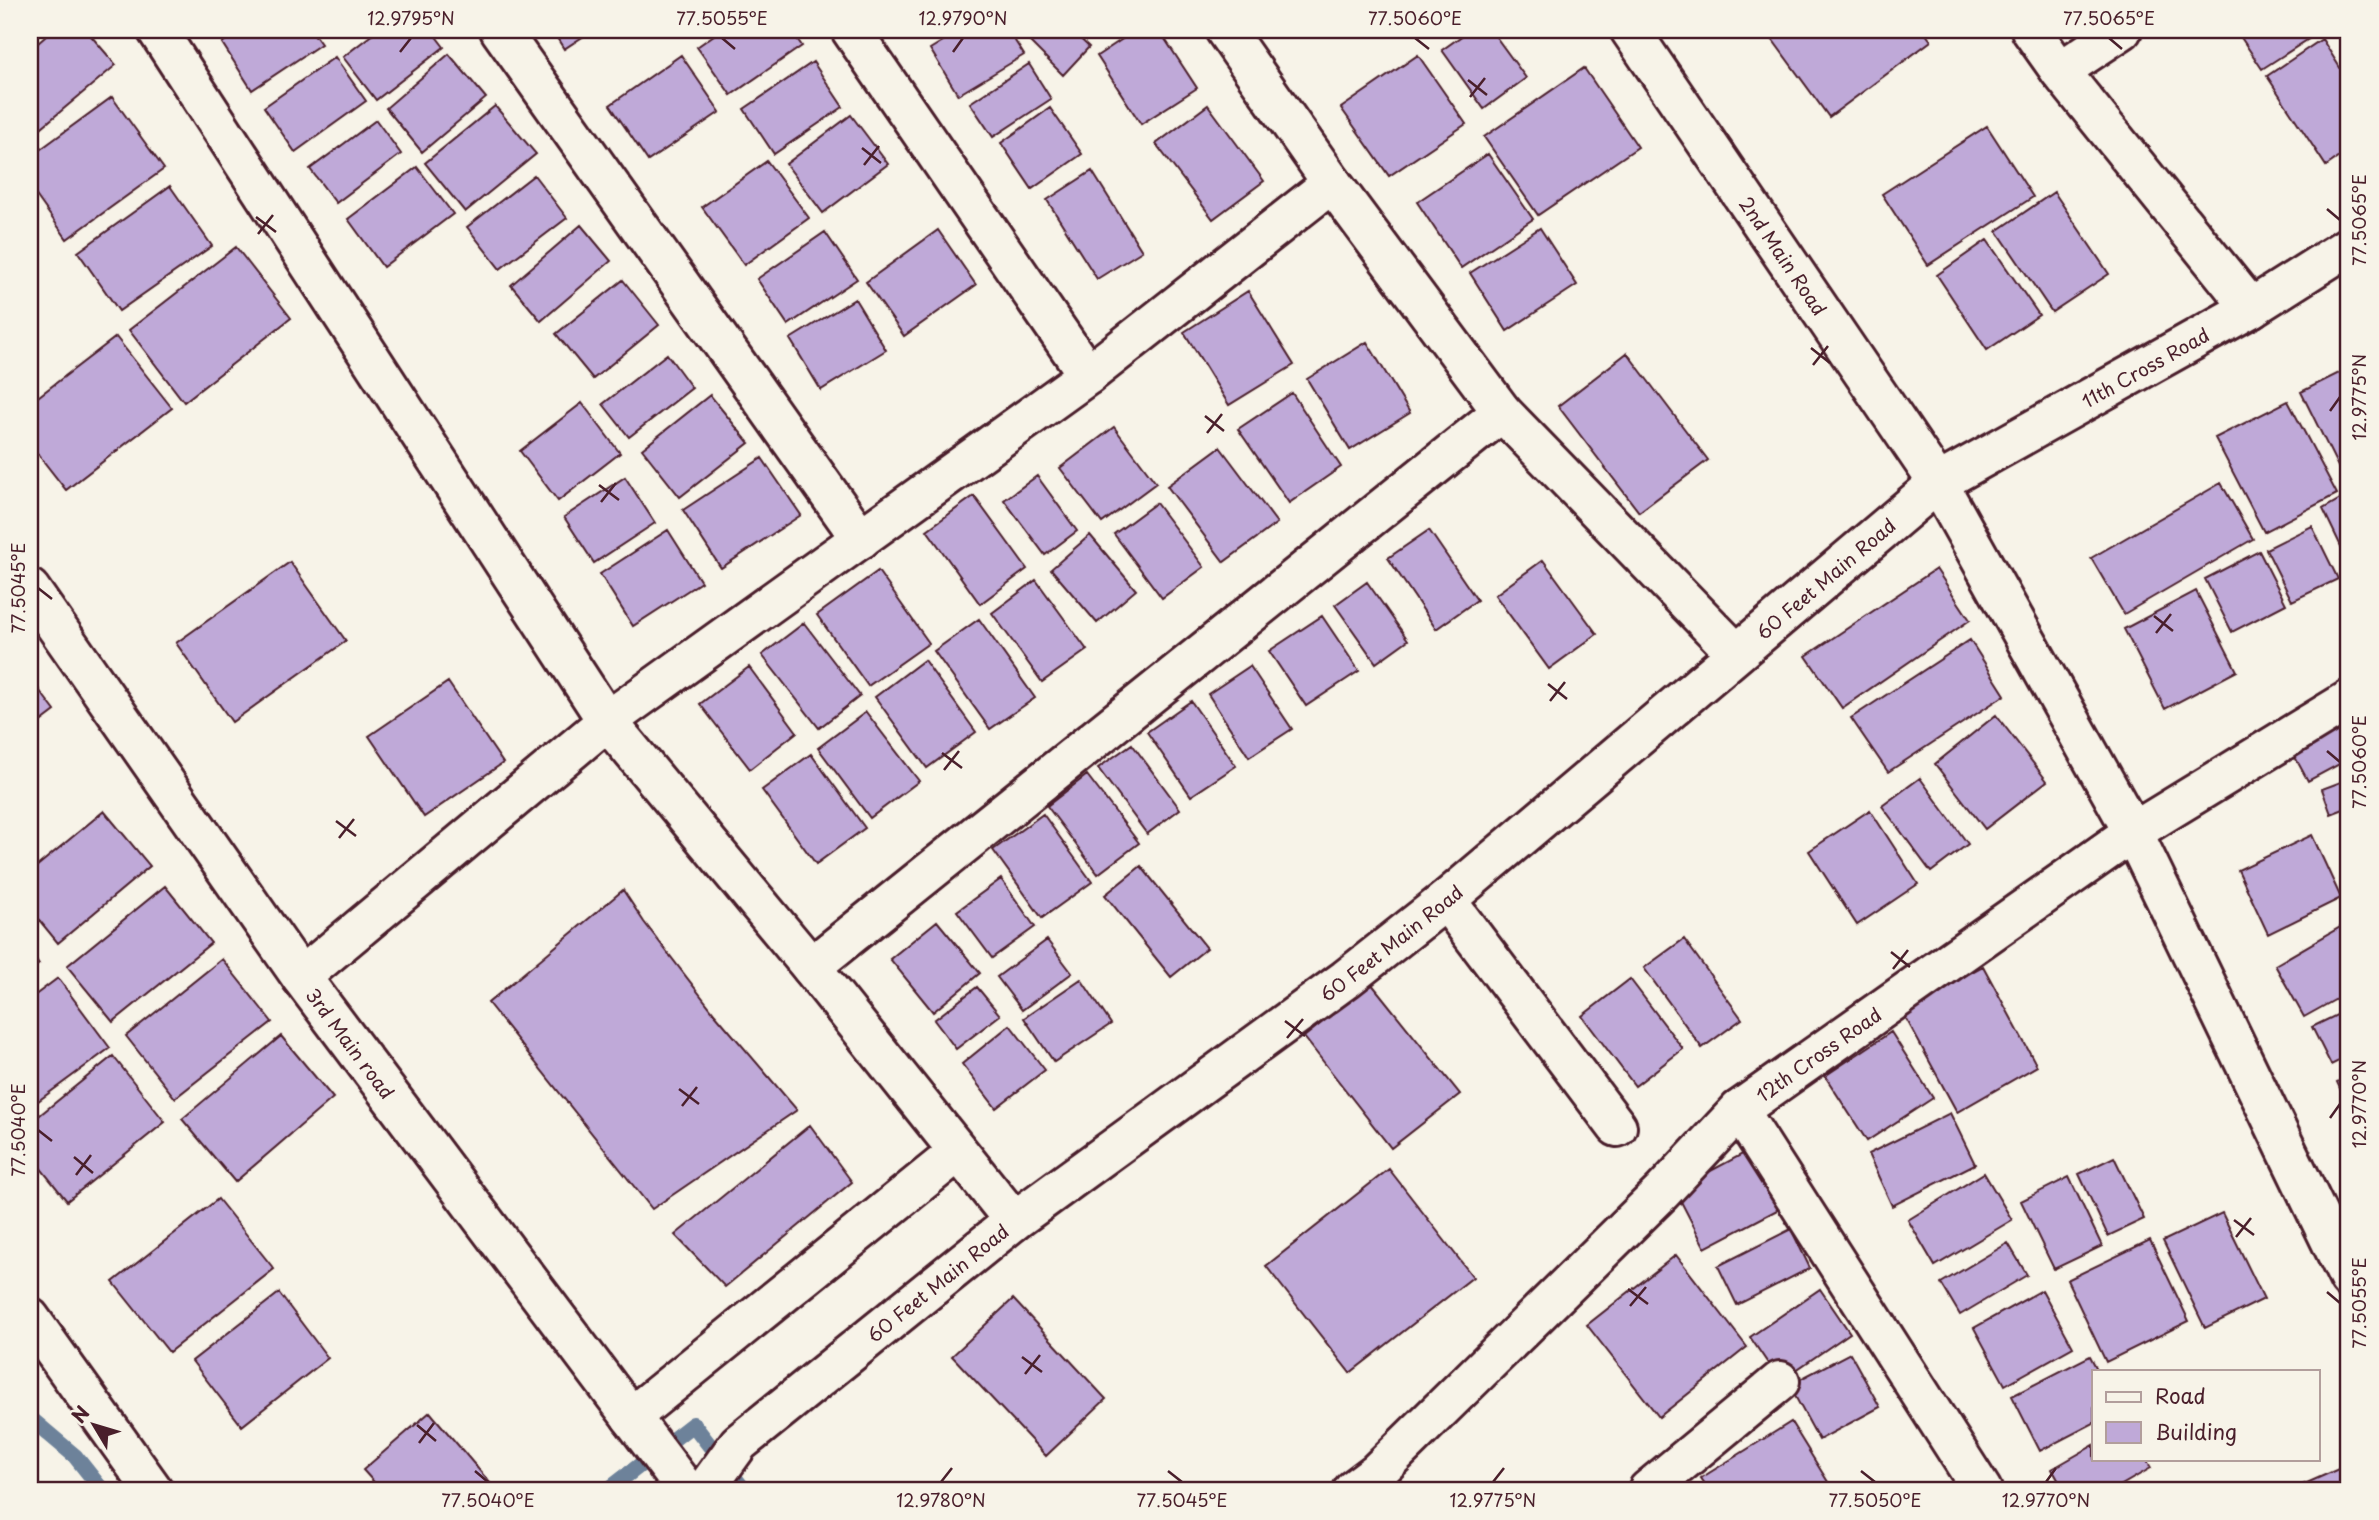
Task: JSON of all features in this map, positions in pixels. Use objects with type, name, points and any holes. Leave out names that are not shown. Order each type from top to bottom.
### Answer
[{"type":"street","points":[[157,30],[607,721],[811,967],[1014,1221]]},
{"type":"street","points":[[500,30],[861,538]]},
{"type":"street","points":[[850,30],[1088,375]]},
{"type":"street","points":[[1225,30],[1332,183],[1502,412],[1737,653]]},
{"type":"street","name":"2nd Main Road","points":[[1630,30],[1938,483],[2133,832],[2349,1279]]},
{"type":"street","points":[[2031,30],[2060,71],[2251,308]]},
{"type":"street","points":[[2060,71],[2122,30]]},
{"type":"street","points":[[301,976],[607,721],[1088,375],[1332,183]]},
{"type":"street","name":"11th Cross Road","points":[[1938,483],[2251,308],[2349,246]]},
{"type":"street","points":[[811,967],[1502,412]]},
{"type":"street","name":"60 Feet Main Road","points":[[693,1485],[739,1443],[1014,1221],[1346,979],[1446,900],[1938,483]]},
{"type":"street","name":"3rd Main road","points":[[30,589],[301,976],[636,1424],[693,1485]]},
{"type":"street","name":"12th Cross Road","points":[[1373,1484],[1662,1192],[1739,1110],[2133,832],[2349,700]]},
{"type":"street","points":[[1446,900],[1617,1127]]},
{"type":"street","points":[[1739,1110],[1982,1490]]},
{"type":"street","points":[[636,1424],[958,1152]]},
{"type":"street","points":[[30,1318],[153,1490]]},
{"type":"street","points":[[1648,1490],[1780,1381]]},
{"type":"building","points":[[53,30],[86,30],[116,65],[30,137],[30,50]]},
{"type":"building","points":[[241,30],[311,30],[321,44],[252,90],[222,43]]},
{"type":"building","points":[[378,30],[431,30],[444,47],[376,100],[343,57]]},
{"type":"building","points":[[552,30],[593,30],[564,49]]},
{"type":"building","points":[[721,30],[791,30],[802,46],[731,95],[697,47]]},
{"type":"building","points":[[961,30],[1008,30],[1024,55],[958,95],[930,49]]},
{"type":"building","points":[[1020,30],[1071,30],[1089,47],[1063,75]]},
{"type":"building","points":[[1136,30],[1159,30],[1197,88],[1141,124],[1097,56]]},
{"type":"building","points":[[1470,30],[1491,30],[1526,78],[1484,109],[1442,50]]},
{"type":"building","points":[[1784,30],[1923,30],[1931,41],[1829,117],[1772,39]]},
{"type":"building","points":[[2236,30],[2316,30],[2318,33],[2262,69]]},
{"type":"building","points":[[2349,30],[2349,49],[2339,33]]},
{"type":"building","points":[[2322,39],[2349,82],[2349,150],[2326,166],[2267,76]]},
{"type":"building","points":[[449,54],[486,98],[422,152],[386,108]]},
{"type":"building","points":[[681,55],[720,112],[648,161],[610,105]]},
{"type":"building","points":[[1418,55],[1466,124],[1389,176],[1341,108]]},
{"type":"building","points":[[335,57],[366,101],[295,152],[264,107]]},
{"type":"building","points":[[813,62],[843,107],[774,154],[744,109]]},
{"type":"building","points":[[1029,64],[1051,99],[993,137],[970,103]]},
{"type":"building","points":[[1584,68],[1638,147],[1538,215],[1484,137]]},
{"type":"building","points":[[112,97],[164,169],[67,239],[30,187],[30,157]]},
{"type":"building","points":[[1208,105],[1264,181],[1213,219],[1156,144]]},
{"type":"building","points":[[495,106],[536,154],[465,212],[425,163]]},
{"type":"building","points":[[1050,108],[1082,154],[1032,189],[1001,143]]},
{"type":"building","points":[[851,115],[888,164],[823,213],[786,164]]},
{"type":"building","points":[[376,120],[401,154],[336,203],[310,169]]},
{"type":"building","points":[[1987,126],[2033,197],[1928,265],[1882,194]]},
{"type":"building","points":[[1488,154],[1533,219],[1461,268],[1417,202]]},
{"type":"building","points":[[767,161],[809,218],[744,265],[702,207]]},
{"type":"building","points":[[417,167],[453,214],[383,267],[348,219]]},
{"type":"building","points":[[1092,171],[1142,251],[1097,279],[1047,200]]},
{"type":"building","points":[[534,175],[567,218],[500,269],[467,227]]},
{"type":"building","points":[[170,186],[212,246],[119,311],[78,252]]},
{"type":"building","points":[[2054,192],[2109,274],[2052,312],[1997,231]]},
{"type":"building","points":[[581,225],[611,261],[541,321],[511,285]]},
{"type":"building","points":[[1540,228],[1577,285],[1507,331],[1470,273]]},
{"type":"building","points":[[938,230],[976,285],[904,336],[866,282]]},
{"type":"building","points":[[825,232],[857,279],[788,325],[757,279]]},
{"type":"building","points":[[1987,240],[2039,315],[1987,350],[1937,275]]},
{"type":"building","points":[[236,247],[291,318],[184,402],[129,330]]},
{"type":"building","points":[[623,280],[659,325],[593,379],[556,334]]},
{"type":"building","points":[[1248,291],[1294,365],[1229,405],[1184,332]]},
{"type":"building","points":[[855,299],[886,350],[821,390],[790,339]]},
{"type":"building","points":[[116,337],[172,408],[66,490],[30,444],[30,403]]},
{"type":"building","points":[[1367,342],[1410,413],[1350,450],[1307,379]]},
{"type":"building","points":[[1627,353],[1708,460],[1639,512],[1558,406]]},
{"type":"building","points":[[667,354],[692,388],[629,437],[603,404]]},
{"type":"building","points":[[2349,368],[2349,484],[2347,485],[2301,392]]},
{"type":"building","points":[[1292,393],[1341,467],[1289,503],[1238,429]]},
{"type":"building","points":[[710,395],[749,443],[680,497],[642,449]]},
{"type":"building","points":[[2288,401],[2337,494],[2264,532],[2215,438]]},
{"type":"building","points":[[582,403],[620,453],[558,501],[520,451]]},
{"type":"building","points":[[1114,427],[1156,483],[1102,523],[1060,468]]},
{"type":"building","points":[[1220,447],[1277,523],[1224,562],[1167,486]]},
{"type":"building","points":[[762,458],[801,515],[721,568],[683,510]]},
{"type":"building","points":[[1037,476],[1077,531],[1045,555],[1004,500]]},
{"type":"building","points":[[625,477],[655,523],[594,563],[564,517]]},
{"type":"building","points":[[2221,483],[2253,539],[2124,614],[2091,558]]},
{"type":"building","points":[[2349,494],[2349,563],[2323,509]]},
{"type":"building","points":[[974,496],[1027,569],[980,604],[927,530]]},
{"type":"building","points":[[1156,503],[1204,567],[1162,598],[1114,534]]},
{"type":"building","points":[[2312,526],[2338,579],[2292,601],[2266,549]]},
{"type":"building","points":[[668,530],[701,582],[633,626],[600,574]]},
{"type":"building","points":[[1429,530],[1477,600],[1436,629],[1388,558]]},
{"type":"building","points":[[1090,535],[1136,590],[1097,623],[1051,569]]},
{"type":"building","points":[[2259,551],[2286,604],[2232,632],[2205,579]]},
{"type":"building","points":[[1543,560],[1597,634],[1549,669],[1495,595]]},
{"type":"building","points":[[290,562],[346,641],[232,722],[176,643]]},
{"type":"building","points":[[1936,569],[1970,620],[1842,708],[1806,656]]},
{"type":"building","points":[[878,571],[929,643],[868,686],[817,615]]},
{"type":"building","points":[[1036,580],[1087,650],[1042,682],[992,613]]},
{"type":"building","points":[[1367,582],[1408,640],[1376,663],[1335,605]]},
{"type":"building","points":[[2196,591],[2237,671],[2165,709],[2124,629]]},
{"type":"building","points":[[1322,616],[1359,671],[1306,706],[1269,651]]},
{"type":"building","points":[[979,619],[1035,698],[990,729],[934,651]]},
{"type":"building","points":[[804,623],[860,696],[819,728],[762,655]]},
{"type":"building","points":[[1970,640],[2005,695],[1888,772],[1851,718]]},
{"type":"building","points":[[924,660],[976,732],[927,768],[875,697]]},
{"type":"building","points":[[1250,666],[1292,729],[1249,757],[1208,694]]},
{"type":"building","points":[[749,667],[797,732],[750,769],[700,704]]},
{"type":"building","points":[[30,678],[55,711],[30,730]]},
{"type":"building","points":[[448,682],[503,763],[424,817],[369,736]]},
{"type":"building","points":[[1191,701],[1236,766],[1191,796],[1147,732]]},
{"type":"building","points":[[866,712],[919,781],[870,818],[818,748]]},
{"type":"building","points":[[1996,715],[2047,781],[1985,829],[1935,764]]},
{"type":"building","points":[[2349,721],[2349,759],[2308,781],[2289,746]]},
{"type":"building","points":[[1132,744],[1180,809],[1147,834],[1098,768]]},
{"type":"building","points":[[811,754],[865,828],[816,864],[762,790]]},
{"type":"building","points":[[1087,775],[1139,843],[1098,874],[1047,806]]},
{"type":"building","points":[[1920,778],[1968,844],[1931,872],[1882,806]]},
{"type":"building","points":[[2349,779],[2349,807],[2331,814],[2322,789]]},
{"type":"building","points":[[1870,810],[1918,884],[1857,925],[1809,851]]},
{"type":"building","points":[[104,811],[150,866],[58,943],[30,909],[30,872]]},
{"type":"building","points":[[1043,814],[1092,882],[1042,918],[993,850]]},
{"type":"building","points":[[2312,835],[2341,898],[2268,934],[2238,870]]},
{"type":"building","points":[[1141,866],[1207,948],[1171,977],[1105,895]]},
{"type":"building","points":[[1001,879],[1035,927],[992,958],[957,911]]},
{"type":"building","points":[[165,886],[211,943],[113,1022],[67,966]]},
{"type":"building","points":[[623,890],[644,922],[715,1014],[797,1110],[652,1209],[488,1003]]},
{"type":"building","points":[[937,921],[980,973],[933,1012],[890,959]]},
{"type":"building","points":[[2349,922],[2349,992],[2304,1017],[2275,965]]},
{"type":"building","points":[[1684,939],[1742,1019],[1702,1048],[1644,968]]},
{"type":"building","points":[[1047,940],[1072,973],[1022,1010],[997,977]]},
{"type":"building","points":[[30,951],[39,964],[30,971]]},
{"type":"building","points":[[222,959],[272,1022],[175,1098],[126,1036]]},
{"type":"building","points":[[1983,966],[2037,1066],[1957,1112],[1902,1011]]},
{"type":"building","points":[[58,978],[110,1048],[30,1107],[30,999]]},
{"type":"building","points":[[1081,979],[1111,1024],[1054,1062],[1024,1018]]},
{"type":"building","points":[[1630,979],[1683,1049],[1635,1086],[1582,1016]]},
{"type":"building","points":[[1371,983],[1460,1094],[1391,1148],[1304,1037]]},
{"type":"building","points":[[977,987],[1000,1015],[956,1049],[934,1020]]},
{"type":"building","points":[[2349,1009],[2349,1056],[2331,1065],[2312,1027]]},
{"type":"building","points":[[1010,1025],[1045,1070],[996,1108],[962,1064]]},
{"type":"building","points":[[1891,1032],[1933,1098],[1867,1141],[1825,1076]]},
{"type":"building","points":[[281,1036],[333,1098],[235,1182],[182,1119]]},
{"type":"building","points":[[113,1056],[165,1122],[67,1201],[30,1155],[30,1123]]},
{"type":"building","points":[[2349,1076],[2349,1108],[2337,1082]]},
{"type":"building","points":[[1950,1113],[1975,1164],[1892,1206],[1868,1154]]},
{"type":"building","points":[[810,1125],[852,1182],[725,1287],[675,1235]]},
{"type":"building","points":[[1748,1151],[1779,1209],[1705,1248],[1675,1190]]},
{"type":"building","points":[[2114,1157],[2144,1219],[2108,1236],[2079,1174]]},
{"type":"building","points":[[1389,1169],[1473,1277],[1350,1373],[1266,1266]]},
{"type":"building","points":[[1984,1173],[2012,1220],[1935,1266],[1908,1220]]},
{"type":"building","points":[[2069,1177],[2102,1246],[2054,1269],[2021,1201]]},
{"type":"building","points":[[218,1199],[274,1269],[169,1352],[113,1282]]},
{"type":"building","points":[[2222,1213],[2264,1299],[2205,1328],[2163,1241]]},
{"type":"building","points":[[1791,1229],[1810,1268],[1737,1305],[1718,1266]]},
{"type":"building","points":[[2150,1240],[2189,1321],[2106,1362],[2067,1280]]},
{"type":"building","points":[[2008,1243],[2027,1275],[1960,1315],[1941,1283]]},
{"type":"building","points":[[1676,1255],[1747,1347],[1659,1417],[1587,1325]]},
{"type":"building","points":[[1820,1289],[1850,1333],[1780,1381],[1750,1337]]},
{"type":"building","points":[[2042,1290],[2073,1347],[2005,1385],[1974,1328]]},
{"type":"building","points":[[279,1293],[328,1358],[242,1426],[192,1361]]},
{"type":"building","points":[[1013,1299],[1106,1399],[1046,1456],[952,1356]]},
{"type":"building","points":[[1850,1353],[1880,1407],[1819,1440],[1789,1385]]},
{"type":"building","points":[[2090,1356],[2097,1370],[2092,1370],[2092,1424],[2040,1451],[2012,1396]]},
{"type":"building","points":[[430,1412],[496,1490],[381,1490],[363,1470]]},
{"type":"building","points":[[1791,1422],[1833,1490],[1709,1490],[1701,1478]]},
{"type":"building","points":[[2092,1446],[2092,1460],[2147,1460],[2151,1468],[2113,1490],[2064,1490],[2052,1469]]},
{"type":"building","points":[[2345,1466],[2349,1476],[2349,1490],[2291,1490]]},
{"type":"waterway","points":[[30,1418],[75,1456],[102,1490]]},
{"type":"waterway","points":[[608,1490],[693,1424],[744,1490]]}]
